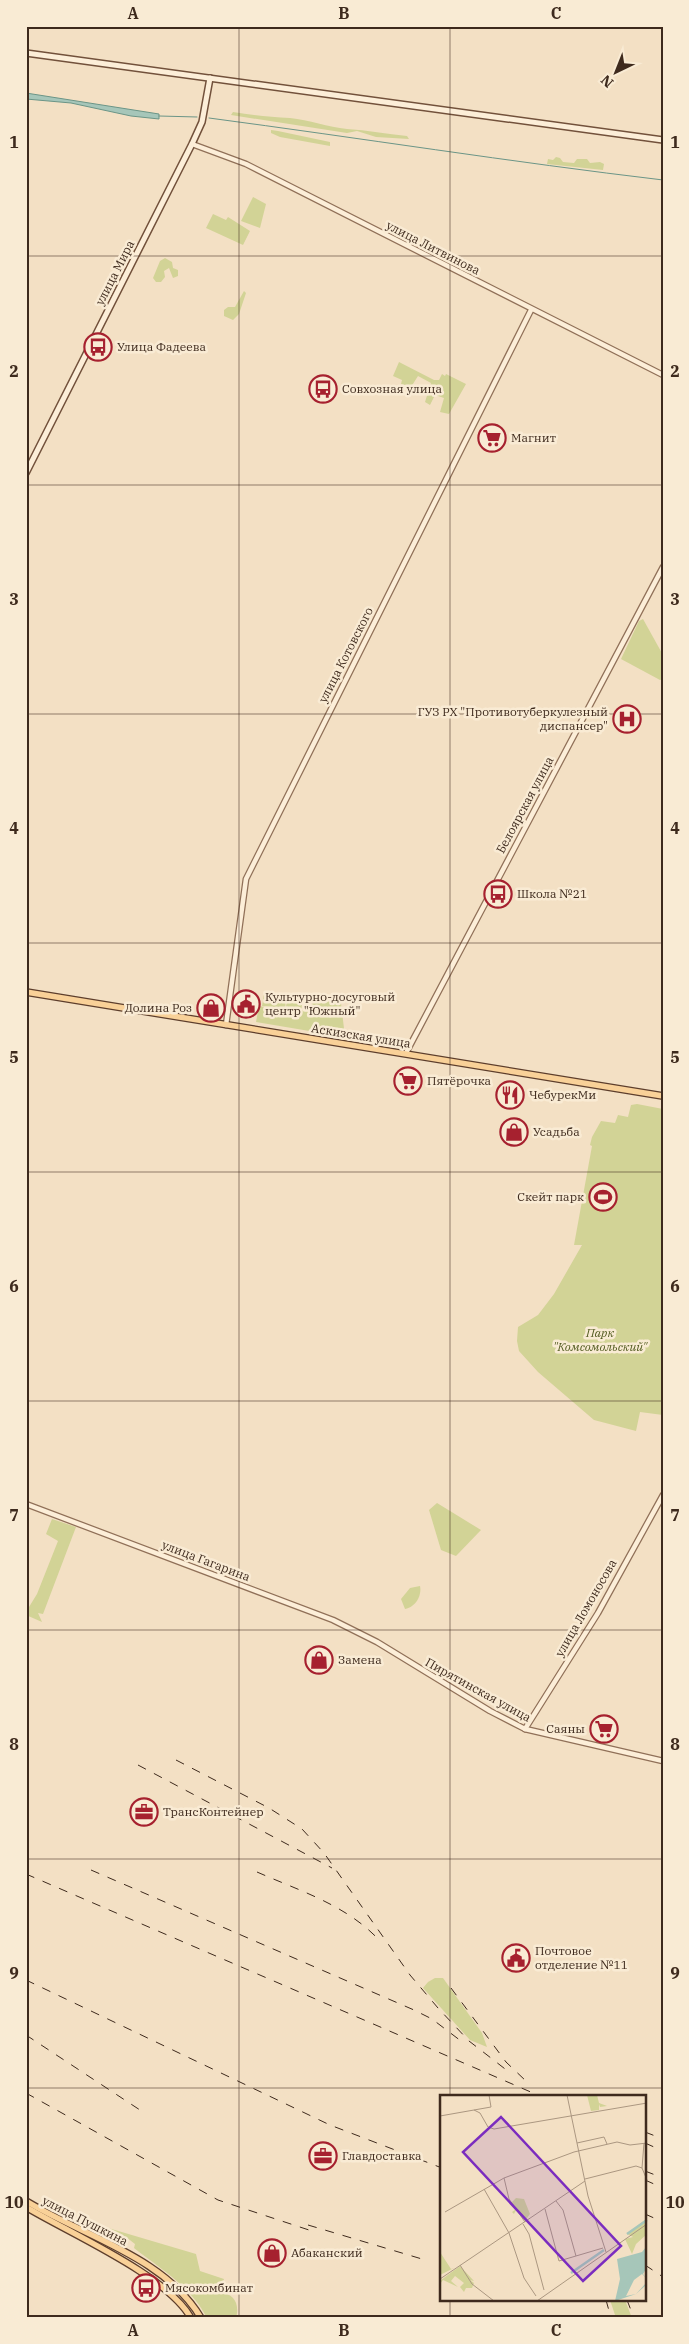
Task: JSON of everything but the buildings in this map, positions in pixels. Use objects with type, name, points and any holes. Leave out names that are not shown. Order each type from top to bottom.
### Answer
[{"type":"main road","points":[[26,53],[663,140]]},
{"type":"main road","name":"улица Мира","points":[[26,473],[192,144],[202,122],[210,78]]},
{"type":"main road","name":"Аскизская улица","points":[[26,992],[663,1096]]},
{"type":"main road","name":"улица Пушкина","points":[[26,2201],[95,2235],[150,2268],[177,2288],[194,2306],[201,2318]]},
{"type":"main road","name":"улица Пушкина","points":[[26,2207],[104,2250],[158,2285],[175,2299],[191,2318]]},
{"type":"street","name":"улица Литвинова","points":[[192,144],[246,164],[531,310],[663,375]]},
{"type":"street","name":"улица Котовского","points":[[226,1024],[241,901],[246,879],[531,310]]},
{"type":"street","name":"Белоярская улица","points":[[406,1054],[663,566]]},
{"type":"street","name":"улица Ломоносова","points":[[525,1729],[598,1613],[663,1495]]},
{"type":"street","name":"улица Гагарина","points":[[26,1504],[324,1616],[377,1642]]},
{"type":"street","name":"Пирятинская улица","points":[[377,1642],[490,1711],[525,1729],[663,1761]]},
{"type":"green space","points":[[233,112],[297,119],[340,128],[407,136],[409,139],[376,137],[357,131],[347,133],[231,115]]},
{"type":"green space","points":[[271,130],[330,142],[330,146],[280,137],[271,133]]},
{"type":"green space","points":[[556,157],[560,158],[563,162],[574,163],[577,159],[587,159],[590,163],[600,162],[604,164],[603,170],[547,164],[548,159],[553,160]]},
{"type":"green space","points":[[253,197],[266,204],[260,228],[241,221]]},
{"type":"green space","points":[[213,214],[226,220],[228,217],[250,231],[243,245],[206,228]]},
{"type":"green space","points":[[165,258],[172,262],[173,268],[178,270],[178,276],[173,278],[169,268],[164,271],[165,277],[161,282],[156,282],[153,278],[160,261]]},
{"type":"green space","points":[[244,291],[246,293],[239,314],[233,320],[224,316],[224,310],[228,307],[235,307]]},
{"type":"green space","points":[[399,362],[434,380],[439,380],[442,374],[445,376],[446,374],[466,384],[449,414],[440,412],[444,398],[435,395],[430,405],[425,402],[431,383],[418,376],[411,387],[401,384],[402,380],[393,376]]},
{"type":"green space","points":[[643,619],[663,655],[663,679],[660,680],[621,659],[639,621]]},
{"type":"green space","points":[[264,994],[286,998],[285,1009],[262,1006]]},
{"type":"green space","points":[[288,997],[303,1000],[301,1010],[311,1012],[313,1000],[341,1003],[345,1037],[256,1022],[259,1006],[285,1011]]},
{"type":"green space","name":"Парк \"Комсомольский\"","points":[[637,1104],[663,1109],[663,1415],[640,1412],[636,1431],[594,1420],[538,1372],[519,1351],[517,1341],[518,1327],[538,1315],[554,1294],[582,1245],[574,1245],[592,1137],[601,1121],[615,1123],[618,1115],[628,1117],[631,1105]]},
{"type":"green space","points":[[437,1503],[481,1530],[456,1556],[441,1550],[429,1510]]},
{"type":"green space","points":[[52,1519],[76,1527],[43,1614],[38,1613],[42,1622],[26,1615],[26,1606],[29,1607],[37,1594],[58,1541],[46,1534]]},
{"type":"green space","points":[[420,1586],[417,1600],[412,1606],[405,1609],[401,1599],[410,1588]]},
{"type":"green space","points":[[435,1978],[443,1978],[482,2033],[487,2047],[470,2040],[423,1988]]},
{"type":"green space","points":[[98,2225],[196,2254],[200,2271],[224,2279],[220,2291],[235,2300],[237,2308],[236,2318],[207,2318],[193,2297],[165,2271],[134,2248],[135,2244],[126,2237],[118,2239],[98,2229],[96,2226]]},
{"type":"green space","points":[[611,2302],[626,2302],[632,2318],[616,2318]]},
{"type":"shaded area","points":[[26,93],[159,114],[159,119],[131,116],[71,103],[26,99]]},
{"type":"waterway","points":[[159,116],[197,117]]},
{"type":"waterway","points":[[209,118],[549,166],[663,180]]},
{"type":"railway","points":[[176,1760],[269,1808],[302,1829],[324,1853],[410,1975],[438,2008],[469,2041],[509,2072]]},
{"type":"railway","points":[[138,1765],[332,1868]]},
{"type":"railway","points":[[91,1870],[414,2010],[432,2019],[461,2041]]},
{"type":"railway","points":[[257,1872],[338,1908],[367,1928],[380,1941]]},
{"type":"railway","points":[[26,1874],[538,2095]]},
{"type":"railway","points":[[26,1980],[330,2125],[440,2167]]},
{"type":"railway","points":[[451,1988],[506,2062],[527,2082]]},
{"type":"railway","points":[[26,2035],[140,2110]]},
{"type":"railway","points":[[26,2093],[218,2200],[315,2232]]},
{"type":"railway","points":[[646,2132],[663,2139]]},
{"type":"railway","points":[[646,2143],[663,2151]]},
{"type":"railway","points":[[646,2171],[663,2178]]},
{"type":"railway","points":[[646,2180],[663,2188]]},
{"type":"railway","points":[[646,2214],[663,2222]]},
{"type":"railway","points":[[308,2225],[422,2259]]},
{"type":"railway","points":[[646,2266],[663,2277]]},
{"type":"railway","points":[[607,2302],[611,2318]]},
{"type":"railway","points":[[628,2302],[634,2318]]},
{"type":"place","name":"Улица Фадеева","points":[[98,347]]},
{"type":"place","name":"Совхозная улица","points":[[323,389]]},
{"type":"place","name":"Магнит","points":[[492,438]]},
{"type":"place","name":"ГУЗ РХ \"Противотуберкулезный диспансер\"","points":[[627,719]]},
{"type":"place","name":"Школа №21","points":[[498,894]]},
{"type":"place","name":"Культурно-досуговый центр \"Южный\"","points":[[246,1004]]},
{"type":"place","name":"Долина Роз","points":[[211,1008]]},
{"type":"place","name":"Пятёрочка","points":[[408,1081]]},
{"type":"place","name":"ЧебурекМи","points":[[510,1095]]},
{"type":"place","name":"Усадьба","points":[[514,1132]]},
{"type":"place","name":"Скейт парк","points":[[603,1197]]},
{"type":"place","name":"Замена","points":[[319,1660]]},
{"type":"place","name":"Саяны","points":[[604,1729]]},
{"type":"place","name":"ТрансКонтейнер","points":[[144,1812]]},
{"type":"place","name":"Почтовое отделение №11","points":[[516,1958]]},
{"type":"place","name":"Главдоставка","points":[[323,2156]]},
{"type":"place","name":"Абаканский","points":[[272,2253]]},
{"type":"place","name":"Мясокомбинат","points":[[146,2288]]}]
